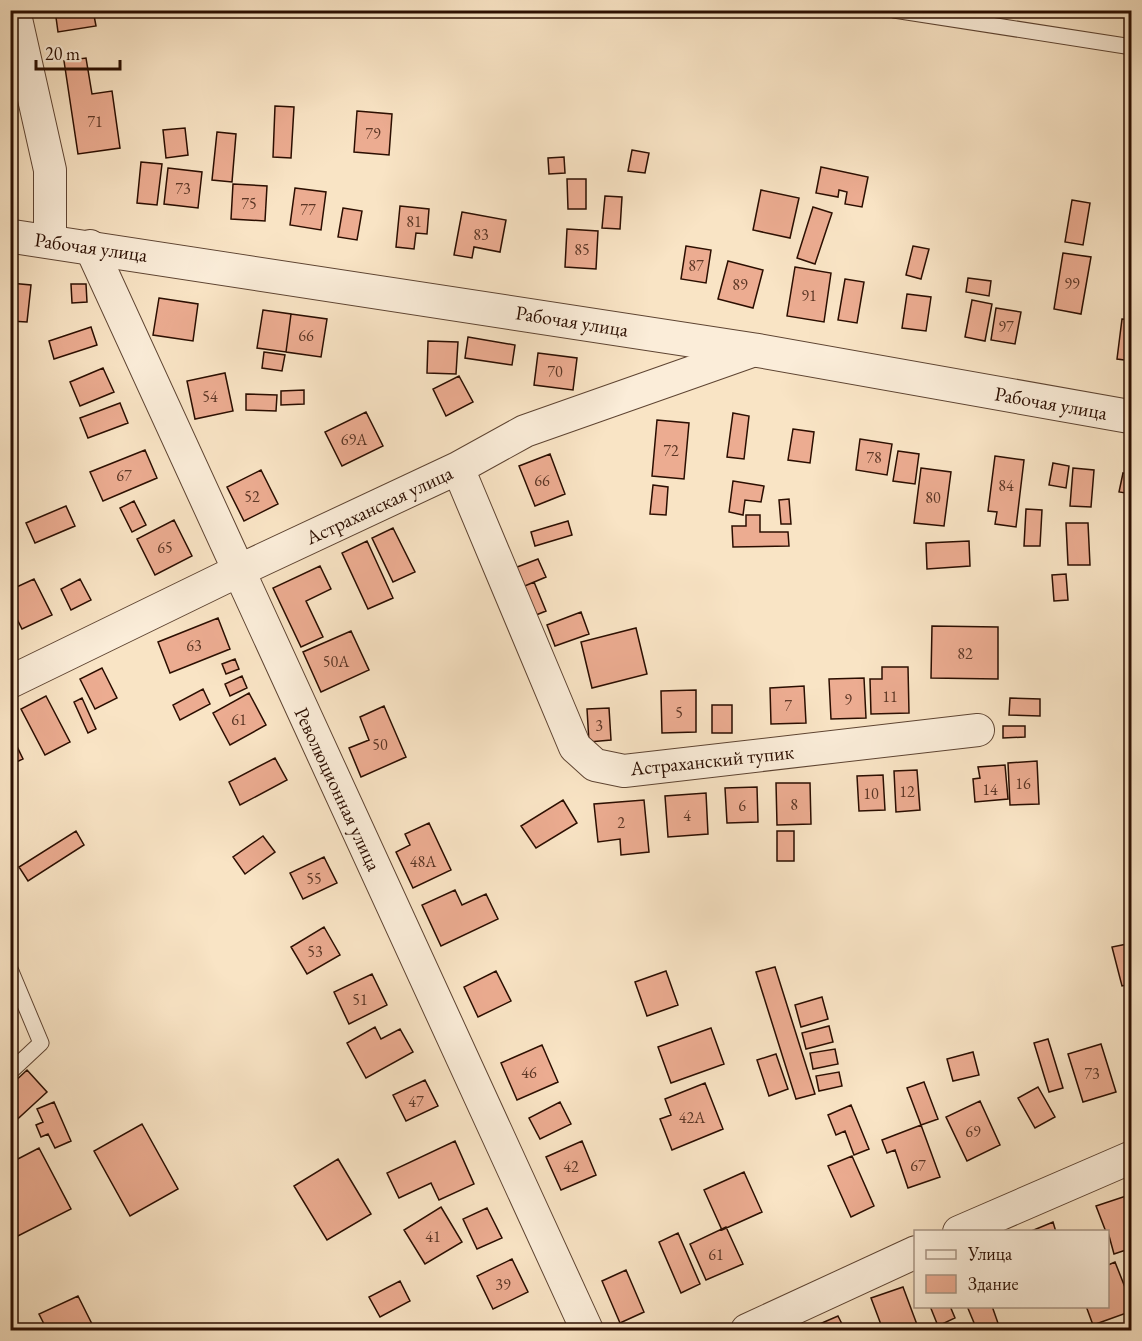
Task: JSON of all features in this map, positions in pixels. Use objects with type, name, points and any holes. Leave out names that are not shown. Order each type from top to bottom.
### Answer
[{"type":"street","points":[[14,10],[50,170],[50,241]]},
{"type":"street","name":"Рабочая улица","points":[[10,236],[90,246],[755,350],[1131,417]]},
{"type":"street","name":"Революционная улица","points":[[90,246],[587,1330]]},
{"type":"street","name":"Астраханская улица","points":[[10,682],[238,571],[458,468],[525,431],[755,350]]},
{"type":"street","name":"Астраханский тупик","points":[[458,468],[575,747],[595,765],[624,771],[978,730]]},
{"type":"street","points":[[964,1230],[1131,1157]]},
{"type":"street","points":[[747,1330],[914,1252]]},
{"type":"lane","points":[[894,10],[1131,47]]},
{"type":"lane","points":[[10,969],[41,1043],[10,1072]]},
{"type":"building","points":[[55,10],[93,10],[96,26],[58,32]]},
{"type":"building","points":[[115,10],[157,10],[158,13],[115,17]]},
{"type":"building","points":[[86,58],[92,94],[112,91],[120,148],[78,154],[64,61]]},
{"type":"building","points":[[275,106],[294,107],[291,158],[273,157]]},
{"type":"building","points":[[357,111],[392,114],[389,155],[354,152]]},
{"type":"building","points":[[185,128],[188,155],[166,158],[163,130]]},
{"type":"building","points":[[217,132],[236,134],[232,182],[212,180]]},
{"type":"building","points":[[632,150],[649,153],[645,173],[628,171]]},
{"type":"building","points":[[564,157],[565,173],[549,174],[548,158]]},
{"type":"building","points":[[141,162],[162,164],[157,205],[137,203]]},
{"type":"building","points":[[821,167],[868,177],[862,207],[845,204],[847,192],[839,190],[838,197],[816,193]]},
{"type":"building","points":[[168,168],[202,172],[198,208],[164,204]]},
{"type":"building","points":[[567,179],[586,179],[586,209],[568,209]]},
{"type":"building","points":[[233,184],[267,186],[265,221],[231,219]]},
{"type":"building","points":[[295,188],[326,192],[321,230],[290,225]]},
{"type":"building","points":[[761,190],[799,198],[790,238],[753,230]]},
{"type":"building","points":[[605,196],[622,197],[620,229],[602,228]]},
{"type":"building","points":[[1072,200],[1090,203],[1083,245],[1065,242]]},
{"type":"building","points":[[400,206],[429,209],[427,234],[416,233],[414,249],[396,247]]},
{"type":"building","points":[[813,207],[832,213],[815,264],[797,258]]},
{"type":"building","points":[[343,208],[362,211],[357,240],[338,237]]},
{"type":"building","points":[[462,212],[506,220],[500,252],[474,247],[472,258],[454,255]]},
{"type":"building","points":[[567,229],[598,231],[596,269],[565,267]]},
{"type":"building","points":[[686,246],[711,250],[706,283],[681,279]]},
{"type":"building","points":[[913,246],[929,249],[921,279],[906,275]]},
{"type":"building","points":[[1063,253],[1091,257],[1081,314],[1054,309]]},
{"type":"building","points":[[728,261],[763,270],[753,308],[718,299]]},
{"type":"building","points":[[1132,263],[1132,315],[1126,314]]},
{"type":"building","points":[[795,267],[831,273],[824,322],[787,316]]},
{"type":"building","points":[[968,278],[991,281],[989,296],[966,292]]},
{"type":"building","points":[[845,279],[864,282],[857,323],[838,320]]},
{"type":"building","points":[[10,283],[31,285],[27,322],[10,321]]},
{"type":"building","points":[[71,284],[86,284],[87,302],[72,303]]},
{"type":"building","points":[[907,294],[931,297],[926,331],[902,328]]},
{"type":"building","points":[[159,298],[198,304],[193,341],[153,335]]},
{"type":"building","points":[[972,300],[992,304],[985,341],[965,337]]},
{"type":"building","points":[[996,308],[1021,312],[1015,344],[991,340]]},
{"type":"building","points":[[263,310],[291,314],[286,352],[257,348]]},
{"type":"building","points":[[291,314],[327,319],[321,357],[286,352]]},
{"type":"building","points":[[1122,319],[1132,320],[1132,361],[1117,359]]},
{"type":"building","points":[[91,327],[97,345],[54,359],[49,341]]},
{"type":"building","points":[[468,337],[515,345],[512,365],[465,358]]},
{"type":"building","points":[[428,341],[458,342],[456,374],[427,373]]},
{"type":"building","points":[[264,352],[285,355],[282,371],[262,368]]},
{"type":"building","points":[[538,353],[577,358],[573,390],[534,385]]},
{"type":"building","points":[[103,368],[114,392],[80,406],[70,382]]},
{"type":"building","points":[[225,373],[233,411],[195,419],[187,381]]},
{"type":"building","points":[[459,376],[473,402],[446,416],[433,389]]},
{"type":"building","points":[[304,390],[304,404],[281,405],[281,391]]},
{"type":"building","points":[[246,394],[277,395],[276,411],[246,410]]},
{"type":"building","points":[[120,403],[128,423],[88,438],[80,418]]},
{"type":"building","points":[[366,412],[383,446],[342,466],[325,432]]},
{"type":"building","points":[[733,413],[749,416],[744,459],[727,457]]},
{"type":"building","points":[[657,420],[689,423],[684,479],[652,476]]},
{"type":"building","points":[[793,429],[814,432],[810,463],[788,460]]},
{"type":"building","points":[[860,439],[892,444],[887,475],[856,470]]},
{"type":"building","points":[[145,450],[157,478],[103,501],[90,472]]},
{"type":"building","points":[[898,451],[919,454],[915,484],[893,481]]},
{"type":"building","points":[[550,454],[565,494],[535,506],[519,466]]},
{"type":"building","points":[[995,456],[1024,460],[1016,527],[995,524],[997,512],[988,511]]},
{"type":"building","points":[[1053,463],[1069,466],[1066,488],[1049,485]]},
{"type":"building","points":[[921,468],[951,472],[944,526],[914,523]]},
{"type":"building","points":[[1073,468],[1094,470],[1091,507],[1070,506]]},
{"type":"building","points":[[261,470],[278,504],[244,521],[227,487]]},
{"type":"building","points":[[1123,473],[1132,475],[1132,494],[1119,492]]},
{"type":"building","points":[[733,481],[764,486],[761,502],[745,500],[743,515],[729,512]]},
{"type":"building","points":[[653,485],[668,487],[666,515],[650,514]]},
{"type":"building","points":[[789,499],[791,524],[781,524],[779,500]]},
{"type":"building","points":[[134,501],[146,525],[132,532],[120,508]]},
{"type":"building","points":[[66,506],[75,526],[35,543],[26,523]]},
{"type":"building","points":[[1026,509],[1042,510],[1040,546],[1024,546]]},
{"type":"building","points":[[746,515],[760,515],[760,532],[788,532],[789,546],[733,547],[732,526],[746,526]]},
{"type":"building","points":[[174,520],[192,556],[155,575],[137,539]]},
{"type":"building","points":[[568,521],[572,535],[535,546],[531,532]]},
{"type":"building","points":[[1066,523],[1088,523],[1090,565],[1068,565]]},
{"type":"building","points":[[393,528],[415,572],[393,582],[372,538]]},
{"type":"building","points":[[367,541],[393,598],[368,609],[342,553]]},
{"type":"building","points":[[969,541],[970,566],[927,569],[926,543]]},
{"type":"building","points":[[538,559],[546,577],[520,588],[512,569]]},
{"type":"building","points":[[320,566],[331,589],[306,601],[323,637],[301,647],[273,588]]},
{"type":"building","points":[[1066,574],[1068,600],[1054,601],[1052,575]]},
{"type":"building","points":[[34,579],[52,615],[22,629],[10,605],[10,590]]},
{"type":"building","points":[[80,579],[91,600],[71,610],[61,589]]},
{"type":"building","points":[[534,582],[546,611],[531,617],[520,588]]},
{"type":"building","points":[[581,612],[589,634],[555,646],[547,625]]},
{"type":"building","points":[[218,618],[230,649],[170,673],[158,642]]},
{"type":"building","points":[[932,626],[998,627],[998,679],[931,678]]},
{"type":"building","points":[[636,628],[647,674],[592,688],[581,642]]},
{"type":"building","points":[[351,631],[369,670],[321,692],[303,652]]},
{"type":"building","points":[[235,659],[239,669],[226,674],[222,664]]},
{"type":"building","points":[[882,667],[908,667],[909,713],[871,714],[870,679],[882,679]]},
{"type":"building","points":[[102,668],[117,698],[95,709],[80,679]]},
{"type":"building","points":[[242,676],[247,688],[230,696],[225,684]]},
{"type":"building","points":[[864,678],[866,718],[831,719],[829,679]]},
{"type":"building","points":[[804,686],[806,723],[771,724],[770,688]]},
{"type":"building","points":[[203,689],[210,704],[180,720],[173,705]]},
{"type":"building","points":[[696,690],[696,732],[662,733],[661,691]]},
{"type":"building","points":[[249,693],[266,725],[230,745],[213,713]]},
{"type":"building","points":[[46,696],[70,742],[45,755],[21,709]]},
{"type":"building","points":[[82,698],[96,729],[88,733],[74,702]]},
{"type":"building","points":[[1010,698],[1040,699],[1040,716],[1009,715]]},
{"type":"building","points":[[712,705],[732,705],[732,733],[712,733]]},
{"type":"building","points":[[384,706],[406,757],[361,777],[349,748],[369,740],[360,717]]},
{"type":"building","points":[[609,708],[611,740],[589,742],[587,709]]},
{"type":"building","points":[[1003,726],[1025,726],[1025,737],[1003,738]]},
{"type":"building","points":[[10,732],[23,759],[10,765]]},
{"type":"building","points":[[275,758],[287,780],[240,805],[229,782]]},
{"type":"building","points":[[1037,761],[1039,804],[1010,805],[1008,763]]},
{"type":"building","points":[[1005,765],[1008,799],[975,802],[973,779],[980,778],[978,767]]},
{"type":"building","points":[[917,770],[920,810],[896,812],[894,771]]},
{"type":"building","points":[[883,775],[885,810],[859,811],[857,776]]},
{"type":"building","points":[[776,783],[810,783],[811,824],[777,825]]},
{"type":"building","points":[[757,787],[758,822],[727,823],[725,788]]},
{"type":"building","points":[[706,793],[708,834],[668,837],[665,796]]},
{"type":"building","points":[[563,800],[577,823],[536,848],[521,826]]},
{"type":"building","points":[[644,800],[649,852],[621,855],[620,839],[598,842],[594,804]]},
{"type":"building","points":[[429,823],[451,870],[413,888],[396,852],[410,845],[405,834]]},
{"type":"building","points":[[76,831],[84,845],[28,881],[19,867]]},
{"type":"building","points":[[777,831],[794,831],[794,861],[777,861]]},
{"type":"building","points":[[263,836],[275,852],[245,874],[233,857]]},
{"type":"building","points":[[324,857],[337,883],[303,899],[290,873]]},
{"type":"building","points":[[455,890],[462,905],[486,894],[498,919],[441,946],[422,905]]},
{"type":"building","points":[[324,927],[340,955],[307,974],[291,947]]},
{"type":"building","points":[[1132,943],[1132,984],[1122,986],[1112,947]]},
{"type":"building","points":[[775,967],[815,1094],[796,1099],[756,972]]},
{"type":"building","points":[[496,971],[511,1001],[478,1017],[464,987]]},
{"type":"building","points":[[666,971],[678,1005],[647,1016],[635,982]]},
{"type":"building","points":[[372,974],[387,1005],[349,1024],[334,992]]},
{"type":"building","points":[[822,997],[828,1019],[801,1027],[795,1005]]},
{"type":"building","points":[[829,1026],[833,1042],[806,1049],[802,1033]]},
{"type":"building","points":[[375,1027],[381,1039],[400,1029],[413,1052],[366,1078],[347,1043]]},
{"type":"building","points":[[711,1028],[724,1064],[671,1083],[658,1047]]},
{"type":"building","points":[[1048,1039],[1063,1088],[1049,1092],[1034,1043]]},
{"type":"building","points":[[1101,1044],[1116,1092],[1083,1102],[1068,1054]]},
{"type":"building","points":[[542,1045],[558,1082],[517,1100],[501,1063]]},
{"type":"building","points":[[835,1049],[838,1064],[813,1069],[810,1053]]},
{"type":"building","points":[[973,1052],[979,1075],[953,1081],[947,1059]]},
{"type":"building","points":[[776,1054],[788,1089],[769,1096],[757,1060]]},
{"type":"building","points":[[27,1070],[47,1092],[10,1126],[10,1086]]},
{"type":"building","points":[[839,1072],[842,1086],[819,1091],[816,1076]]},
{"type":"building","points":[[425,1080],[438,1106],[406,1121],[393,1095]]},
{"type":"building","points":[[924,1082],[938,1119],[921,1125],[907,1088]]},
{"type":"building","points":[[705,1083],[723,1129],[672,1150],[660,1119],[671,1115],[665,1099]]},
{"type":"building","points":[[1038,1087],[1055,1117],[1035,1128],[1018,1098]]},
{"type":"building","points":[[980,1101],[1000,1145],[967,1161],[946,1117]]},
{"type":"building","points":[[54,1102],[71,1141],[55,1148],[48,1134],[41,1137],[36,1125],[43,1122],[37,1109]]},
{"type":"building","points":[[560,1102],[571,1124],[540,1139],[529,1118]]},
{"type":"building","points":[[851,1105],[869,1149],[854,1155],[845,1131],[836,1135],[828,1115]]},
{"type":"building","points":[[142,1124],[178,1189],[130,1216],[94,1151]]},
{"type":"building","points":[[921,1125],[940,1177],[908,1188],[895,1150],[887,1153],[882,1140]]},
{"type":"building","points":[[455,1141],[474,1184],[439,1200],[431,1183],[399,1198],[387,1173]]},
{"type":"building","points":[[582,1141],[596,1175],[561,1190],[546,1157]]},
{"type":"building","points":[[39,1148],[71,1209],[10,1240],[10,1163]]},
{"type":"building","points":[[852,1156],[874,1206],[851,1217],[828,1166]]},
{"type":"building","points":[[338,1159],[371,1214],[327,1240],[294,1186]]},
{"type":"building","points":[[744,1172],[762,1212],[722,1230],[704,1190]]},
{"type":"building","points":[[1132,1194],[1132,1248],[1114,1254],[1109,1230],[1105,1230],[1096,1206]]},
{"type":"building","points":[[441,1207],[462,1242],[425,1264],[404,1230]]},
{"type":"building","points":[[487,1208],[502,1238],[477,1249],[463,1219]]},
{"type":"building","points":[[1053,1222],[1055,1230],[1034,1230]]},
{"type":"building","points":[[726,1227],[743,1264],[706,1280],[690,1244]]},
{"type":"building","points":[[678,1233],[700,1284],[681,1293],[659,1242]]},
{"type":"building","points":[[512,1259],[528,1292],[493,1309],[477,1276]]},
{"type":"building","points":[[1115,1262],[1132,1305],[1132,1311],[1093,1325],[1087,1308],[1109,1308],[1109,1265]]},
{"type":"building","points":[[626,1270],[644,1312],[620,1323],[602,1281]]},
{"type":"building","points":[[400,1281],[410,1301],[380,1317],[369,1297]]},
{"type":"building","points":[[903,1287],[919,1330],[883,1330],[871,1298]]},
{"type":"building","points":[[78,1296],[95,1330],[47,1330],[39,1314]]},
{"type":"building","points":[[931,1308],[951,1308],[955,1318],[938,1326]]},
{"type":"building","points":[[968,1308],[993,1308],[999,1326],[988,1330],[977,1330]]},
{"type":"building","points":[[838,1316],[845,1330],[808,1329]]}]
